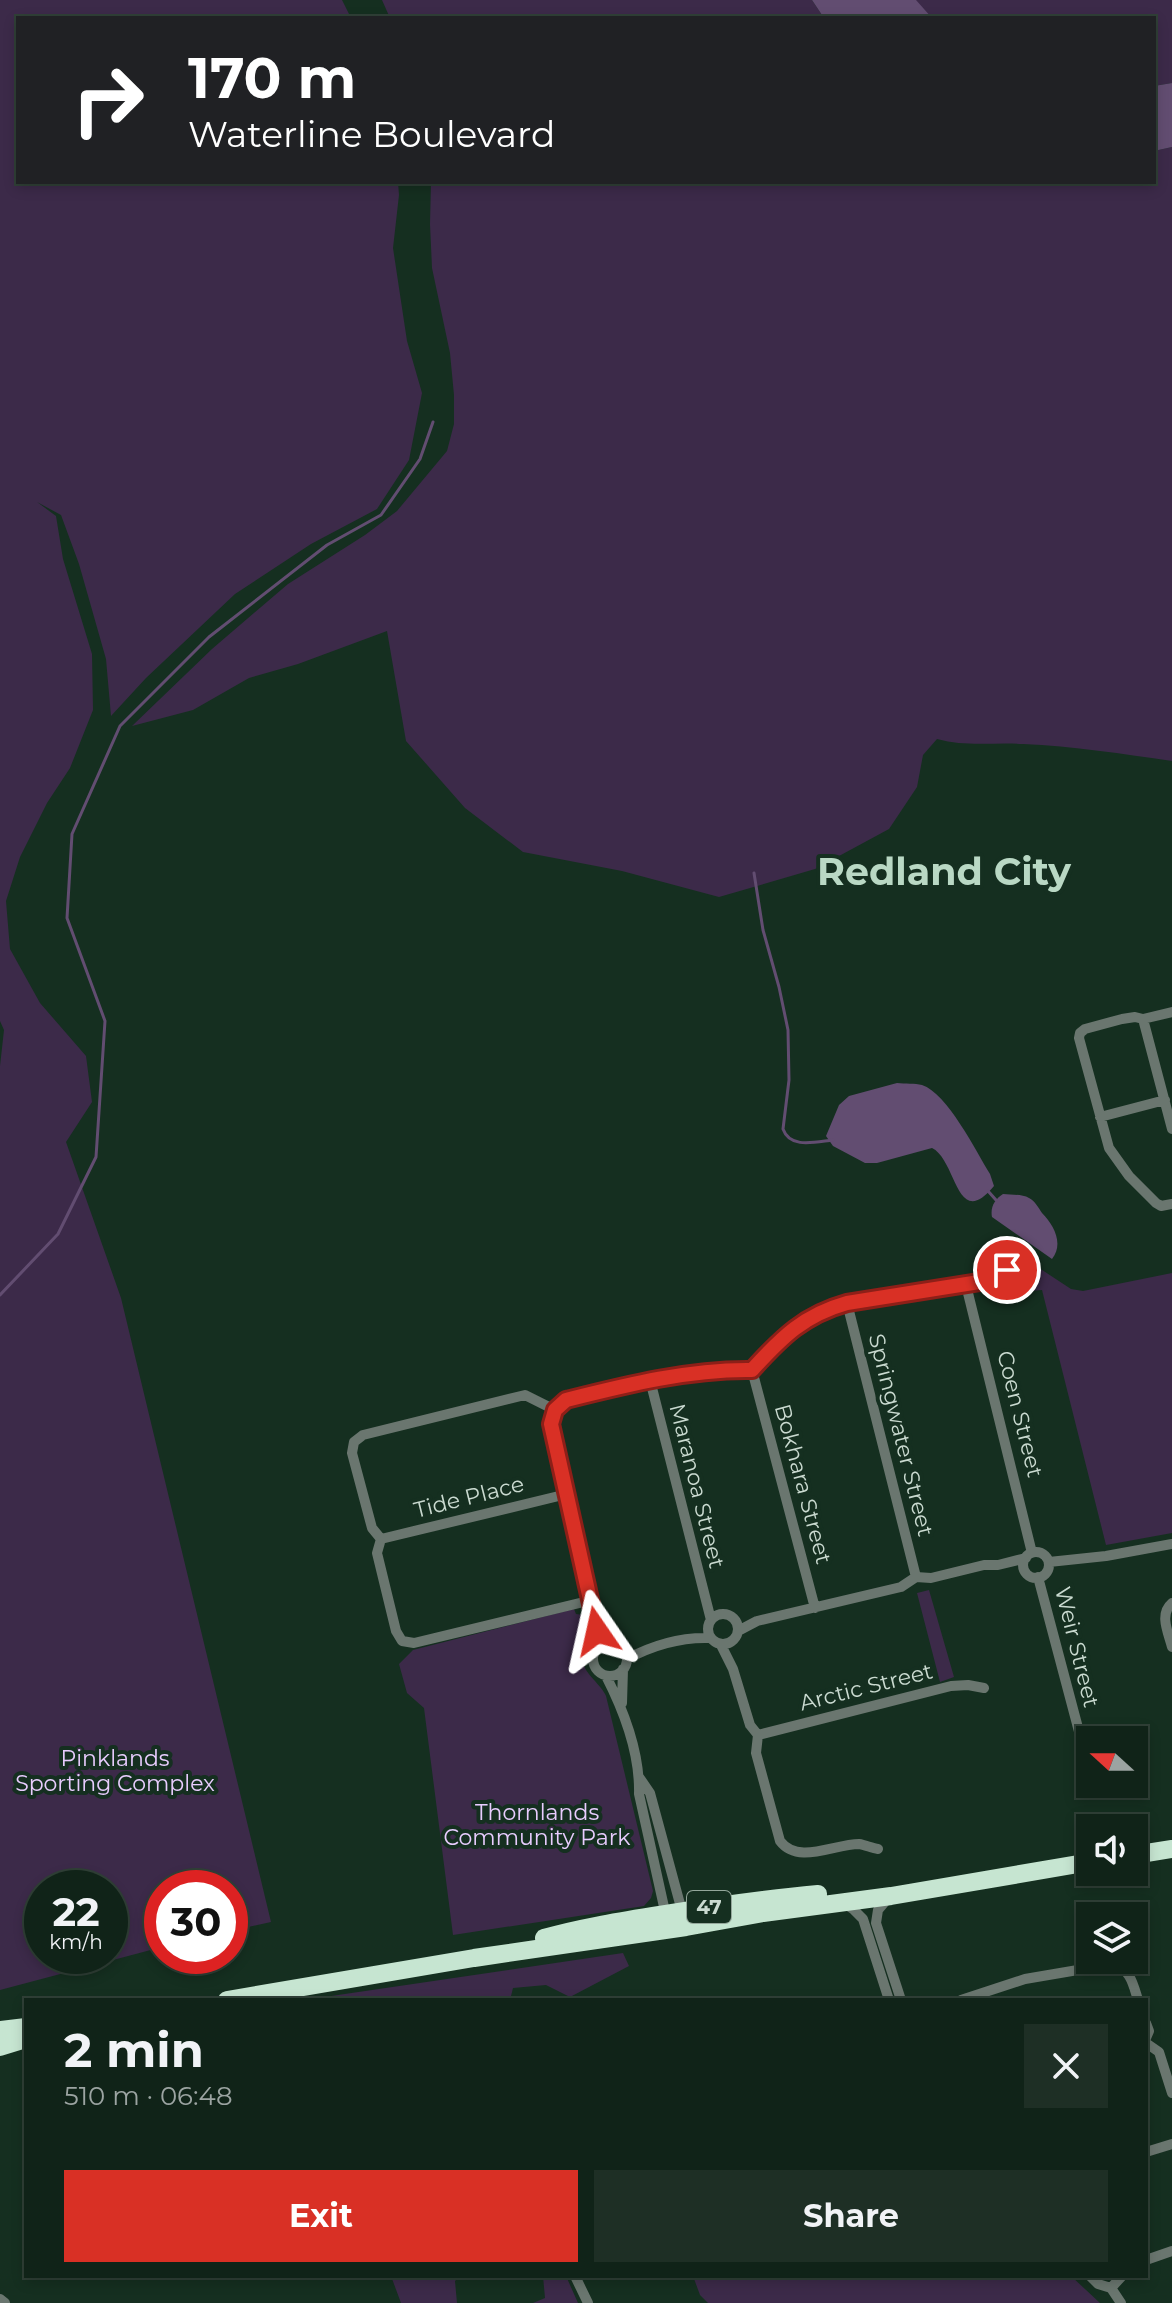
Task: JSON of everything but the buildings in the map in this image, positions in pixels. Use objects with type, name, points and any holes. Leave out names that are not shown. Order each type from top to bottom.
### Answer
[{"type":"highway","points":[[1148,1853],[1172,1849]]},
{"type":"highway","name":"47","points":[[239,1998],[474,1958],[571,1930],[842,1903],[1076,1864]]},
{"type":"highway","name":"47","points":[[676,1920],[765,1899],[892,1887],[949,1886]]},
{"type":"highway","points":[[0,2030],[24,2027]]},
{"type":"highway","points":[[0,2047],[24,2040]]},
{"type":"street","points":[[1172,1012],[1143,1019],[1122,1019],[1080,1033],[1079,1038],[1109,1148],[1129,1176],[1156,1203],[1161,1206],[1172,1204]]},
{"type":"street","points":[[1143,1019],[1172,1129]]},
{"type":"street","points":[[1100,1117],[1165,1100]]},
{"type":"street","points":[[676,1920],[639,1794],[639,1777],[622,1706],[606,1676],[595,1667],[597,1621],[551,1424],[555,1410],[566,1400],[650,1380],[752,1370],[781,1340],[811,1316],[847,1303],[998,1279],[1007,1270]]},
{"type":"street","name":"Coen Street","points":[[966,1285],[1029,1555]]},
{"type":"street","name":"Springwater Street","points":[[847,1303],[916,1577]]},
{"type":"street","name":"Bokhara Street","points":[[752,1370],[815,1608]]},
{"type":"street","name":"Maranoa Street","points":[[650,1380],[704,1601],[718,1619]]},
{"type":"street","points":[[555,1410],[525,1395],[363,1435],[354,1442],[352,1453],[372,1528],[381,1539],[377,1553],[396,1631],[399,1638],[407,1643],[592,1600]]},
{"type":"street","name":"Tide Place","points":[[381,1539],[567,1494]]},
{"type":"street","points":[[1049,1562],[1172,1544]]},
{"type":"street","points":[[998,1565],[1041,1553],[1049,1562]]},
{"type":"street","points":[[1029,1555],[1024,1566],[1032,1575]]},
{"type":"street","points":[[690,1637],[718,1619],[757,1621],[901,1587],[916,1577],[931,1578],[984,1565],[998,1565],[1032,1575],[1047,1570],[1049,1562]]},
{"type":"street","name":"Weir Street","points":[[1032,1575],[1076,1726]]},
{"type":"street","points":[[1172,1603],[1167,1606],[1164,1617],[1172,1647]]},
{"type":"street","points":[[718,1619],[735,1620],[733,1669]]},
{"type":"street","points":[[710,1638],[718,1619]]},
{"type":"street","points":[[597,1621],[610,1643],[622,1648],[645,1649],[690,1637],[710,1638],[721,1645],[733,1669],[750,1725],[758,1735],[756,1753],[780,1841],[785,1849],[795,1853],[860,1844],[878,1849]]},
{"type":"street","points":[[721,1645],[757,1621]]},
{"type":"street","points":[[598,1648],[610,1643]]},
{"type":"street","points":[[622,1648],[625,1664],[622,1706]]},
{"type":"street","points":[[606,1676],[616,1675],[645,1649]]},
{"type":"street","name":"Arctic Street","points":[[758,1735],[951,1686],[984,1688]]},
{"type":"street","points":[[639,1777],[650,1793],[676,1920]]},
{"type":"street","points":[[891,1896],[878,1910],[876,1923],[900,1998]]},
{"type":"street","points":[[842,1903],[863,1919],[888,1998]]},
{"type":"street","points":[[967,1998],[1025,1979],[1113,1964],[1129,1973],[1137,1998]]},
{"type":"street","points":[[1148,2043],[1159,2052],[1172,2093]]},
{"type":"street","points":[[1148,2151],[1172,2144]]},
{"type":"street","points":[[1148,2259],[1172,2251]]},
{"type":"street","points":[[576,2278],[588,2303]]},
{"type":"street","points":[[1092,2278],[1098,2284],[1111,2288],[1121,2303]]},
{"type":"street","points":[[1111,2288],[1120,2278]]},
{"type":"street","points":[[0,2299],[5,2303]]},
{"type":"green space","name":"Pinklands Sporting Complex","points":[[0,0],[342,0],[350,16],[16,16],[16,184],[398,184],[393,248],[407,341],[422,393],[409,460],[377,509],[311,544],[235,594],[146,678],[111,716],[106,659],[79,564],[61,515],[37,502],[56,516],[63,559],[92,654],[93,710],[70,768],[47,803],[20,857],[6,901],[10,949],[40,1003],[86,1056],[92,1102],[66,1142],[121,1298],[271,1922],[248,1927],[248,1870],[144,1870],[144,1952],[128,1956],[128,1870],[24,1870],[24,1974],[60,1974],[0,1990],[0,1066],[4,1030],[0,1021]]},
{"type":"green space","points":[[382,0],[812,0],[823,16],[389,16]]},
{"type":"green space","points":[[904,0],[1172,0],[1172,83],[1156,86],[1156,16],[924,16]]},
{"type":"green space","points":[[1172,147],[1172,761],[1060,747],[969,744],[937,739],[923,755],[917,787],[889,829],[815,869],[719,897],[622,871],[523,852],[465,808],[406,741],[387,631],[298,664],[249,678],[193,710],[132,726],[212,649],[288,584],[397,511],[447,451],[454,424],[454,395],[450,353],[432,268],[431,184],[1156,184],[1156,151]]},
{"type":"green space","points":[[1033,1264],[1071,1289],[1083,1291],[1172,1273],[1172,1533],[1106,1545],[1042,1290],[1030,1291],[1025,1272]]},
{"type":"green space","points":[[929,1590],[954,1677],[940,1682],[917,1593]]},
{"type":"green space","name":"Thornlands Community Park","points":[[574,1609],[576,1614],[584,1615],[587,1624],[584,1665],[606,1696],[653,1891],[651,1898],[644,1906],[453,1935],[424,1708],[407,1693],[399,1664],[413,1650]]},
{"type":"green space","points":[[623,1953],[629,1966],[570,1997],[546,1985],[513,1988],[510,1998],[318,1998]]},
{"type":"green space","points":[[392,2278],[458,2278],[455,2281],[457,2303],[401,2303]]},
{"type":"green space","points":[[543,2278],[567,2278],[578,2303],[533,2303],[545,2298]]},
{"type":"green space","points":[[694,2278],[1073,2278],[1100,2303],[708,2303],[700,2295]]},
{"type":"shaded area","points":[[812,0],[916,0],[930,16],[823,16]]},
{"type":"shaded area","points":[[1172,83],[1172,147],[1156,151],[1156,86]]},
{"type":"shaded area","points":[[897,1083],[922,1085],[932,1090],[951,1111],[990,1174],[994,1186],[981,1198],[972,1201],[964,1197],[947,1165],[932,1148],[877,1163],[865,1163],[833,1146],[826,1136],[839,1105],[849,1096]]},
{"type":"shaded area","points":[[1003,1194],[1020,1195],[1036,1204],[1056,1235],[1056,1253],[1052,1259],[992,1217],[994,1204]]},
{"type":"waterway","points":[[0,1295],[58,1234],[96,1157],[105,1021],[67,918],[72,834],[120,726],[209,637],[327,545],[381,515],[420,459],[433,422]]},
{"type":"waterway","points":[[754,873],[763,930],[788,1030],[789,1080],[783,1129],[797,1142],[833,1140]]},
{"type":"waterway","points":[[988,1191],[996,1200]]},
{"type":"district","name":"Redland City","points":[[944,871]]},
{"type":"route","points":[[597,1631],[551,1424],[555,1410],[566,1400],[650,1380],[752,1370],[789,1333],[811,1316],[828,1309],[847,1303],[998,1279],[1007,1270]]}]
